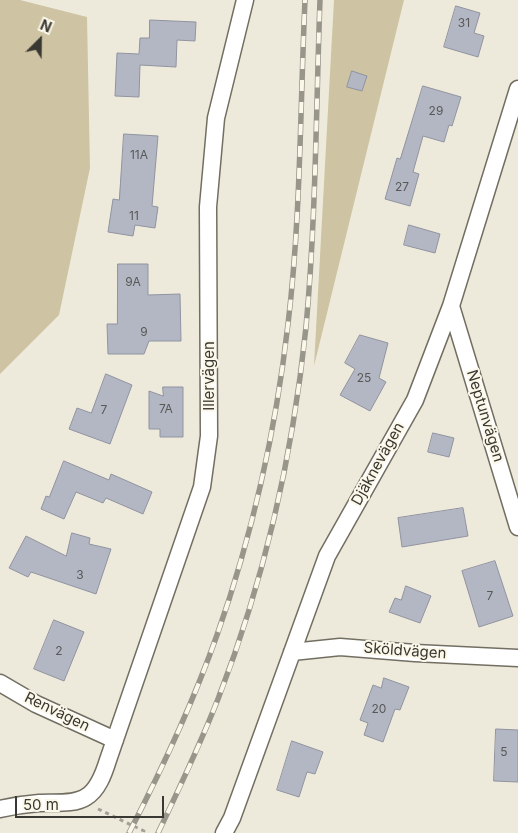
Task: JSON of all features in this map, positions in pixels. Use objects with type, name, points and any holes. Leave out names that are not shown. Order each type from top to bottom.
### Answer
[{"type":"street","name":"Illervägen","points":[[86,798],[103,775],[202,487],[209,436],[209,197],[216,118],[245,0]]},
{"type":"street","name":"Djäknevägen","points":[[224,833],[232,818],[327,556],[415,400],[451,306],[518,90]]},
{"type":"street","name":"Neptunvägen","points":[[451,306],[518,527]]},
{"type":"street","name":"Sköldvägen","points":[[292,652],[340,646],[415,653],[518,658]]},
{"type":"street","name":"Renvägen","points":[[0,683],[36,704],[114,740]]},
{"type":"street","points":[[0,809],[15,805],[69,802],[86,798]]},
{"type":"path","points":[[86,798],[100,810],[144,831],[144,833]]},
{"type":"shaded area","points":[[0,0],[20,0],[87,17],[90,168],[59,315],[0,374]]},
{"type":"shaded area","points":[[334,0],[404,0],[314,366]]},
{"type":"building","points":[[456,6],[480,13],[474,33],[484,36],[478,57],[444,47]]},
{"type":"building","points":[[150,20],[196,22],[195,41],[177,40],[176,67],[140,65],[139,97],[115,96],[117,53],[139,54],[140,38],[149,38]]},
{"type":"building","points":[[352,71],[367,76],[362,91],[347,87]]},
{"type":"building","points":[[423,86],[461,97],[452,126],[449,125],[444,142],[423,136],[413,172],[419,174],[410,206],[385,199],[397,158],[400,159]]},
{"type":"building","points":[[124,134],[158,136],[152,206],[158,207],[155,228],[135,225],[133,236],[108,232],[113,199],[119,200]]},
{"type":"building","points":[[409,225],[440,234],[435,253],[404,245]]},
{"type":"building","points":[[118,264],[148,264],[148,295],[180,294],[181,341],[149,341],[144,354],[108,354],[107,324],[117,324]]},
{"type":"building","points":[[360,335],[388,343],[379,378],[386,382],[370,411],[340,395],[355,369],[345,363]]},
{"type":"building","points":[[106,374],[132,385],[110,444],[69,429],[77,408],[91,413]]},
{"type":"building","points":[[163,387],[183,387],[183,437],[160,437],[160,429],[149,429],[149,391],[163,396]]},
{"type":"building","points":[[433,433],[454,438],[449,457],[428,452]]},
{"type":"building","points":[[64,461],[109,480],[111,474],[152,492],[143,514],[106,498],[103,503],[76,492],[64,519],[41,509],[46,496],[49,497]]},
{"type":"building","points":[[463,508],[468,536],[402,547],[398,518]]},
{"type":"building","points":[[72,533],[90,538],[89,544],[111,549],[96,594],[31,572],[28,577],[9,568],[26,536],[66,556]]},
{"type":"building","points":[[495,561],[513,616],[479,627],[462,571]]},
{"type":"building","points":[[406,586],[431,596],[420,623],[389,612],[395,598],[401,600]]},
{"type":"building","points":[[54,620],[84,632],[64,681],[34,669]]},
{"type":"building","points":[[384,678],[409,687],[400,710],[395,709],[383,742],[364,735],[368,723],[360,720],[373,685],[381,688]]},
{"type":"building","points":[[496,729],[518,730],[518,782],[494,781]]},
{"type":"building","points":[[292,741],[323,752],[315,774],[307,772],[299,797],[277,790]]},
{"type":"railway","points":[[129,833],[198,686],[230,598],[261,482],[277,403],[292,284],[298,202],[305,0]]},
{"type":"railway","points":[[158,833],[204,733],[234,654],[263,563],[285,469],[306,327],[314,205],[320,0]]}]
